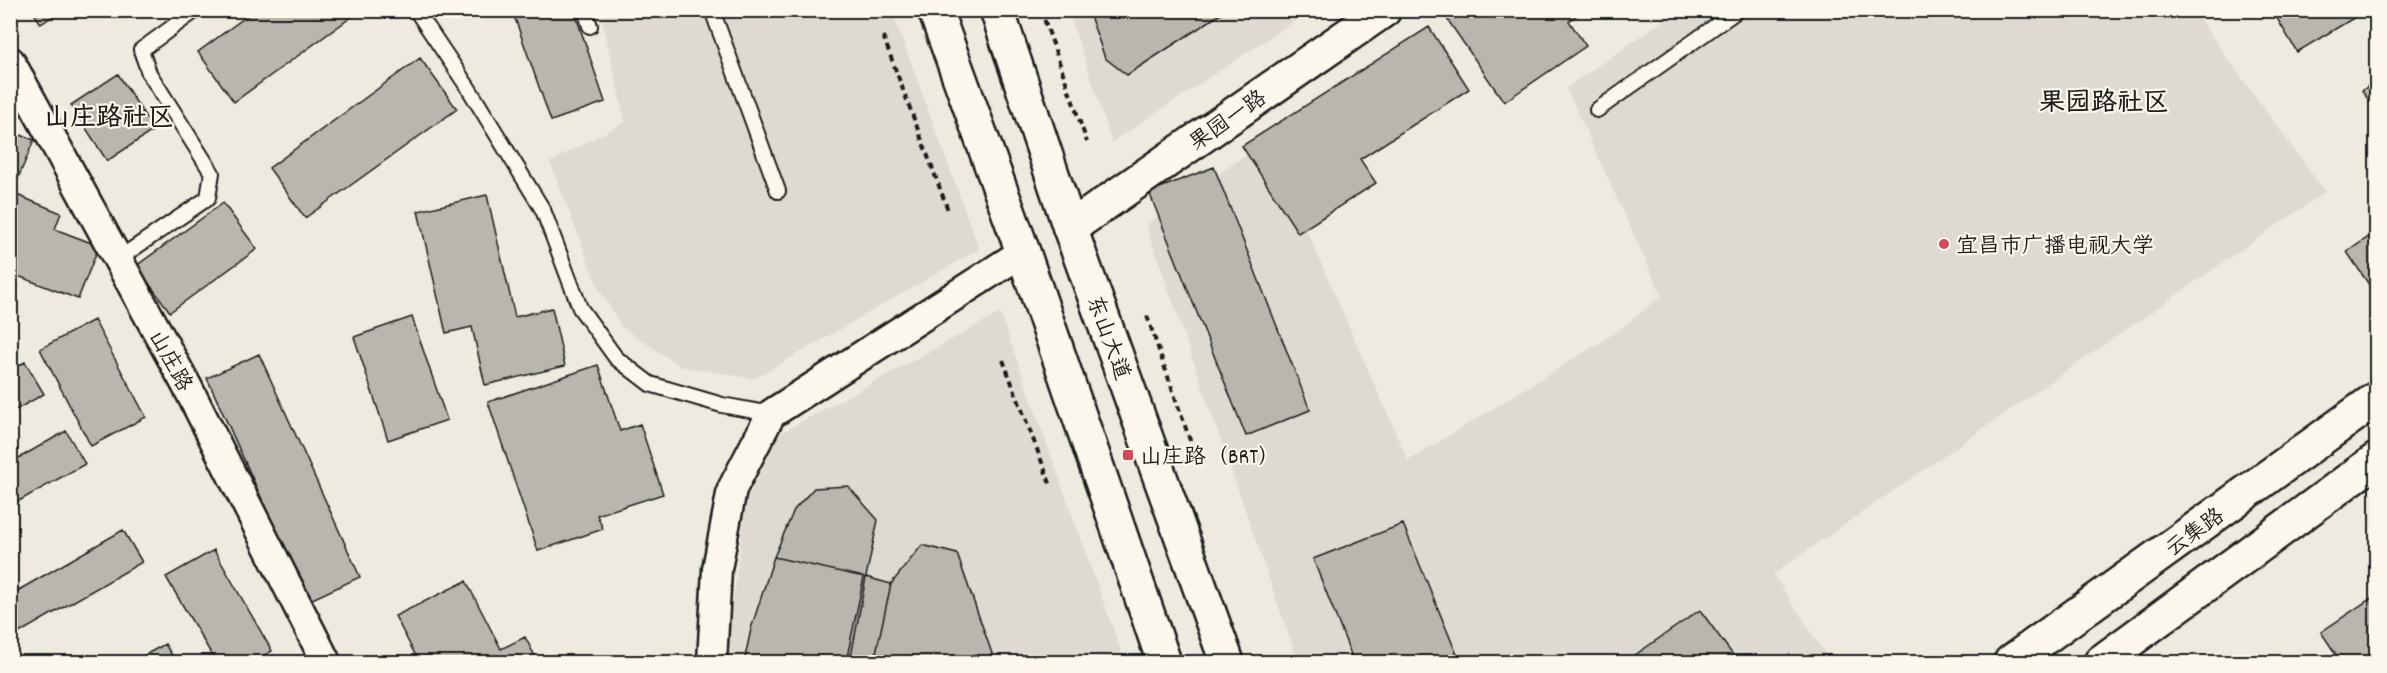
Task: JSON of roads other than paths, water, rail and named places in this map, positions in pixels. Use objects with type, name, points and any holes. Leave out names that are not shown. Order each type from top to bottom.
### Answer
[{"type":"main road","points":[[935,10],[1023,252],[1164,663]]},
{"type":"main road","name":"东山大道","points":[[997,10],[1070,228],[1227,663]]},
{"type":"main road","name":"果园一路","points":[[1070,228],[1384,10]]},
{"type":"main road","name":"云集路","points":[[2011,663],[2376,399]]},
{"type":"main road","points":[[2101,663],[2376,460]]},
{"type":"street","name":"山庄路","points":[[10,61],[188,388],[326,663]]},
{"type":"street","points":[[712,663],[717,569],[732,489],[771,414],[1023,252]]},
{"type":"lane","points":[[118,259],[208,198],[212,172],[149,73],[141,50],[196,10]]},
{"type":"lane","points":[[416,10],[469,89],[543,210],[580,308],[616,358],[650,384],[722,405],[771,414]]},
{"type":"lane","points":[[585,10],[590,26]]},
{"type":"lane","points":[[712,10],[778,191]]},
{"type":"lane","points":[[1597,110],[1738,10]]},
{"type":"place","name":"宜昌市广播电视大学","points":[[1944,244]]},
{"type":"place","name":"山庄路（BRT）","points":[[1128,455]]},
{"type":"district","name":"果园路社区","points":[[2104,101]]},
{"type":"district","name":"山庄路社区","points":[[109,116]]}]
